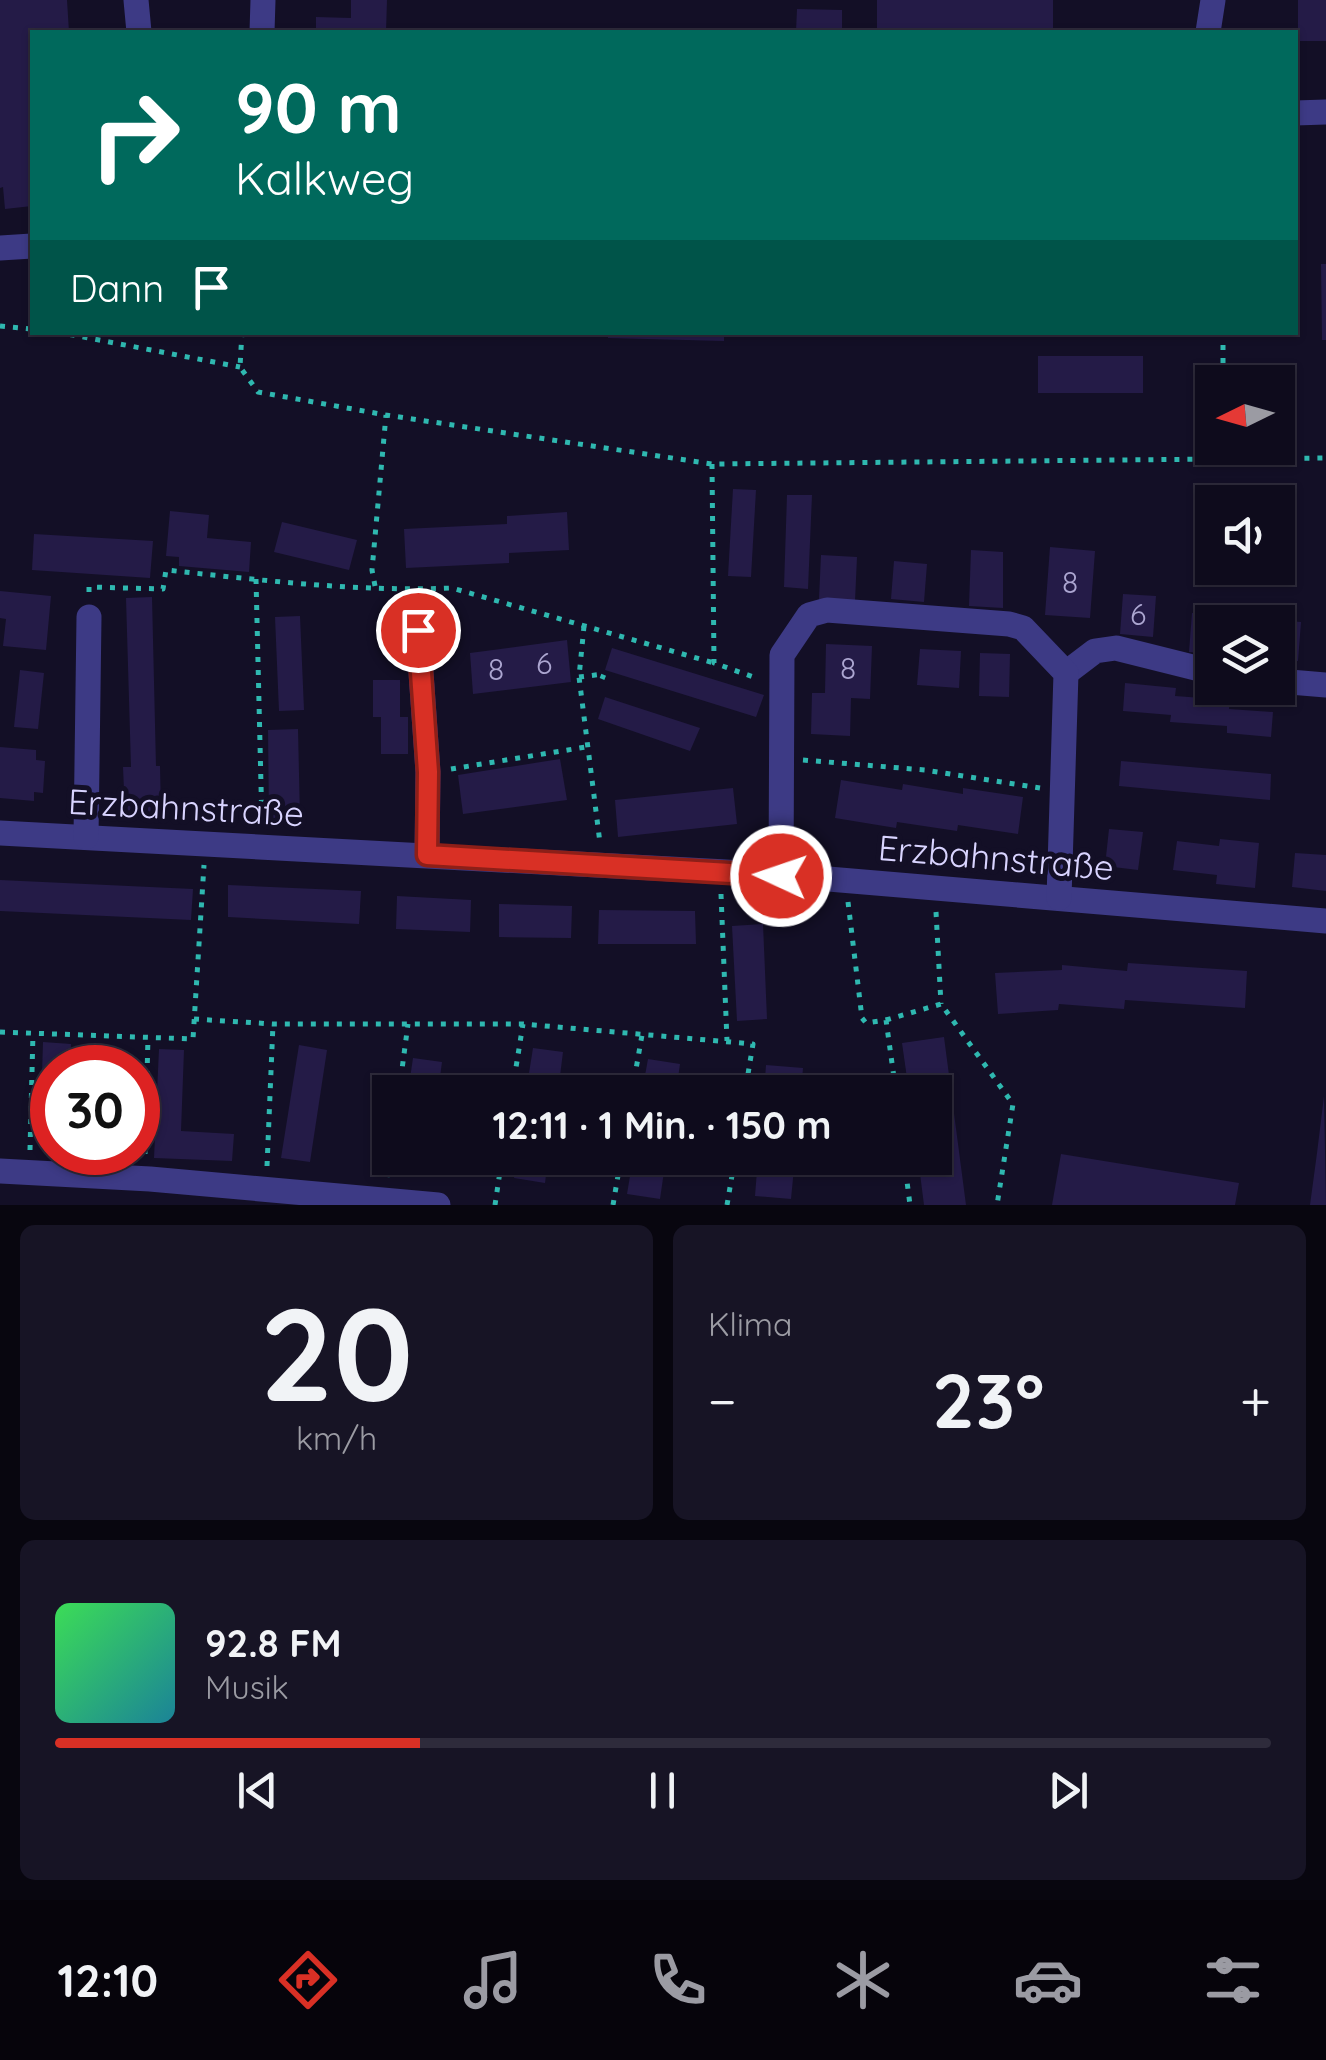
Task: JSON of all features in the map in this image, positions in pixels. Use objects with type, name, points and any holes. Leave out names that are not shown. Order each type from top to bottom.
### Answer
[{"type":"street","points":[[136,0],[138,30]]},
{"type":"street","points":[[262,0],[262,30]]},
{"type":"street","points":[[1208,30],[1213,0]]},
{"type":"street","points":[[1298,113],[1326,112]]},
{"type":"street","points":[[0,248],[30,246]]},
{"type":"street","points":[[781,876],[782,655],[810,616],[827,610],[986,622],[1023,628],[1066,673],[1059,898]]},
{"type":"street","points":[[86,837],[89,617]]},
{"type":"street","points":[[418,630],[428,772],[427,855]]},
{"type":"street","points":[[1066,673],[1095,651],[1116,648],[1195,668]]},
{"type":"street","points":[[1295,682],[1326,685]]},
{"type":"street","name":"Erzbahnstraße","points":[[0,833],[781,876],[1326,922]]},
{"type":"street","points":[[0,1171],[30,1173]]},
{"type":"street","points":[[68,1175],[438,1205]]},
{"type":"path","points":[[0,326],[30,329]]},
{"type":"path","points":[[73,335],[240,367]]},
{"type":"path","points":[[242,335],[240,367],[258,392],[386,416],[712,464],[1195,459]]},
{"type":"path","points":[[1223,335],[1223,365]]},
{"type":"path","points":[[375,586],[372,570],[386,416]]},
{"type":"path","points":[[1295,458],[1326,458]]},
{"type":"path","points":[[712,464],[714,664]]},
{"type":"path","points":[[89,617],[90,587],[164,589],[166,570],[256,580],[452,588],[781,687]]},
{"type":"path","points":[[256,580],[262,847]]},
{"type":"path","points":[[584,626],[579,677],[603,866]]},
{"type":"path","points":[[579,677],[604,674],[602,680]]},
{"type":"path","points":[[428,772],[586,747]]},
{"type":"path","points":[[781,758],[925,770],[1062,791]]},
{"type":"path","points":[[0,1032],[193,1039],[205,844]]},
{"type":"path","points":[[720,872],[727,1041]]},
{"type":"path","points":[[845,881],[862,1018],[866,1023],[886,1020],[941,1004]]},
{"type":"path","points":[[935,888],[941,1004],[1013,1104],[998,1205]]},
{"type":"path","points":[[194,1019],[273,1024],[523,1024],[727,1041],[753,1044],[748,1075]]},
{"type":"path","points":[[886,1020],[894,1075]]},
{"type":"path","points":[[266,1189],[273,1024]]},
{"type":"path","points":[[401,1075],[408,1024]]},
{"type":"path","points":[[515,1075],[523,1024]]},
{"type":"path","points":[[32,1033],[32,1045]]},
{"type":"path","points":[[635,1075],[642,1035]]},
{"type":"path","points":[[144,1179],[148,1037]]},
{"type":"path","points":[[494,1205],[499,1175]]},
{"type":"path","points":[[613,1205],[619,1175]]},
{"type":"path","points":[[727,1205],[732,1175]]},
{"type":"path","points":[[906,1175],[910,1205]]},
{"type":"building","points":[[0,0],[67,0],[69,30],[30,30],[30,206],[5,209],[3,187],[0,188]]},
{"type":"building","points":[[351,0],[387,0],[386,30],[316,30],[316,17],[351,18]]},
{"type":"building","points":[[877,0],[1053,0],[1053,30],[877,30]]},
{"type":"building","points":[[1298,0],[1326,0],[1326,41],[1298,41]]},
{"type":"building","points":[[797,9],[842,10],[842,30],[796,30]]},
{"type":"building","points":[[1321,264],[1326,264],[1326,340],[1322,340]]},
{"type":"building","points":[[724,335],[724,341],[608,338]]},
{"type":"building","points":[[1038,356],[1143,356],[1143,393],[1038,393]]},
{"type":"building","points":[[733,489],[756,490],[751,577],[728,576]]},
{"type":"building","points":[[787,495],[812,495],[808,589],[784,587]]},
{"type":"building","points":[[170,511],[209,515],[207,538],[251,542],[249,572],[179,566],[179,557],[166,556]]},
{"type":"building","points":[[567,512],[569,550],[509,553],[509,563],[406,568],[404,529],[507,524],[507,516]]},
{"type":"building","points":[[282,522],[357,540],[349,570],[274,552]]},
{"type":"building","points":[[34,534],[153,541],[150,578],[32,570]]},
{"type":"building","points":[[1050,547],[1095,551],[1090,618],[1045,615]]},
{"type":"building","points":[[971,550],[1003,552],[1003,608],[969,606]]},
{"type":"building","points":[[821,555],[857,557],[855,601],[819,599]]},
{"type":"building","points":[[894,561],[927,564],[924,602],[891,599]]},
{"type":"building","points":[[0,591],[51,596],[46,650],[3,646],[6,619],[0,618]]},
{"type":"building","points":[[1123,594],[1156,596],[1153,637],[1120,634]]},
{"type":"building","points":[[152,597],[156,766],[160,766],[161,812],[125,813],[123,767],[131,767],[126,598]]},
{"type":"building","points":[[1192,613],[1195,613],[1195,653],[1189,652]]},
{"type":"building","points":[[300,616],[304,710],[279,711],[275,617]]},
{"type":"building","points":[[1295,621],[1301,622],[1295,661]]},
{"type":"building","points":[[567,640],[571,682],[473,694],[470,653]]},
{"type":"building","points":[[826,644],[872,646],[870,699],[851,698],[850,736],[811,734],[812,693],[825,693]]},
{"type":"building","points":[[612,648],[764,695],[756,717],[605,670]]},
{"type":"building","points":[[920,649],[961,651],[959,688],[917,685]]},
{"type":"building","points":[[980,653],[1010,654],[1009,697],[979,696]]},
{"type":"building","points":[[20,670],[44,673],[38,729],[14,727]]},
{"type":"building","points":[[373,680],[400,680],[400,717],[408,717],[408,754],[381,754],[381,717],[373,717]]},
{"type":"building","points":[[1125,683],[1176,688],[1175,696],[1195,697],[1195,705],[1229,705],[1229,709],[1273,712],[1271,737],[1227,733],[1227,726],[1170,722],[1171,715],[1123,711]]},
{"type":"building","points":[[605,697],[700,728],[690,751],[598,719]]},
{"type":"building","points":[[298,729],[300,818],[269,818],[268,730]]},
{"type":"building","points":[[0,747],[36,750],[36,760],[45,761],[43,793],[34,792],[34,801],[0,798]]},
{"type":"building","points":[[560,759],[567,800],[463,814],[458,775]]},
{"type":"building","points":[[1121,761],[1271,774],[1270,800],[1119,786]]},
{"type":"building","points":[[841,780],[902,790],[903,784],[963,794],[963,788],[1023,797],[1018,834],[958,825],[957,831],[897,822],[896,828],[835,818]]},
{"type":"building","points":[[733,788],[737,824],[618,837],[615,800]]},
{"type":"building","points":[[1109,829],[1143,832],[1138,870],[1105,866]]},
{"type":"building","points":[[1220,839],[1259,843],[1255,888],[1216,884],[1217,875],[1173,870],[1177,841],[1219,846]]},
{"type":"building","points":[[1295,853],[1326,855],[1326,891],[1292,887]]},
{"type":"building","points":[[0,880],[193,889],[191,920],[0,911]]},
{"type":"building","points":[[228,885],[361,891],[359,924],[228,917]]},
{"type":"building","points":[[397,896],[471,900],[470,932],[396,929]]},
{"type":"building","points":[[499,904],[572,906],[571,938],[499,937]]},
{"type":"building","points":[[599,910],[695,911],[696,944],[598,944]]},
{"type":"building","points":[[763,924],[767,1019],[737,1021],[732,926]]},
{"type":"building","points":[[1128,963],[1247,971],[1245,1008],[1125,1000],[1124,1009],[1059,1004],[1058,1010],[998,1014],[995,973],[1062,970],[1062,965],[1127,971]]},
{"type":"building","points":[[944,1037],[949,1075],[907,1075],[902,1043]]},
{"type":"building","points":[[299,1045],[327,1050],[310,1162],[281,1158]]},
{"type":"building","points":[[533,1048],[563,1052],[560,1075],[529,1075]]},
{"type":"building","points":[[160,1049],[184,1050],[181,1131],[234,1134],[232,1161],[160,1158]]},
{"type":"building","points":[[413,1058],[442,1062],[440,1075],[410,1075]]},
{"type":"building","points":[[648,1059],[680,1064],[678,1075],[645,1075]]},
{"type":"building","points":[[766,1065],[803,1068],[802,1075],[765,1075]]},
{"type":"building","points":[[1324,1096],[1326,1205],[1310,1205],[1317,1153]]},
{"type":"building","points":[[952,1098],[966,1205],[924,1205],[920,1175],[952,1175]]},
{"type":"building","points":[[1061,1154],[1239,1183],[1235,1205],[1052,1205]]},
{"type":"building","points":[[514,1175],[546,1175],[545,1183],[514,1178]]},
{"type":"building","points":[[630,1175],[664,1175],[660,1199],[627,1194]]},
{"type":"building","points":[[757,1175],[793,1175],[791,1199],[755,1196]]},
{"type":"route","points":[[418,630],[428,772],[427,855],[781,876]]}]
